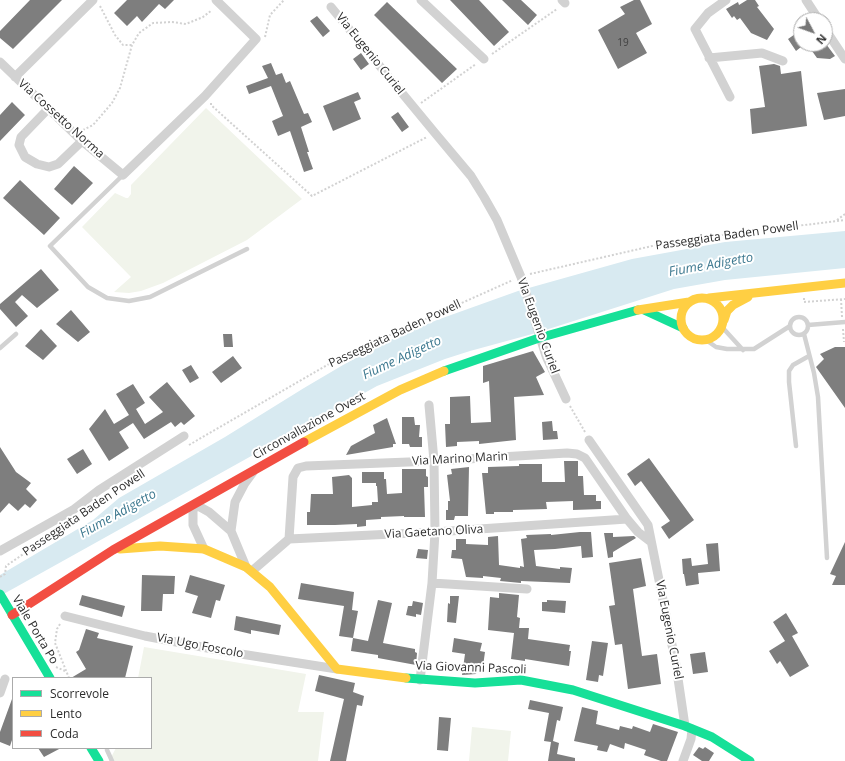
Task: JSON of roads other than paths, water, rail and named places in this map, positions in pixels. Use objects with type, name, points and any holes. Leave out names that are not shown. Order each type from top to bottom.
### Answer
[{"type":"main road","points":[[756,293],[733,305],[727,311],[718,333],[713,337],[706,340],[699,340],[687,334],[683,328],[681,321],[684,308],[689,302],[702,297],[709,298],[845,283]]},
{"type":"main road","points":[[709,298],[720,306],[723,313],[723,323]]},
{"type":"main road","name":"Circonvallazione Ovest","points":[[12,615],[113,550],[332,426],[400,390],[441,372],[539,336],[641,309],[689,302]]},
{"type":"main road","points":[[641,309],[683,328]]},
{"type":"main road","points":[[113,550],[160,546],[204,549],[249,569],[270,587],[337,669]]},
{"type":"main road","name":"Viale Porta Po","points":[[0,594],[49,677]]},
{"type":"main road","name":"Via Giovanni Pascoli","points":[[337,669],[420,680],[475,683],[520,680],[573,690],[689,727],[712,737],[750,761]]},
{"type":"main road","points":[[92,749],[99,761]]},
{"type":"street","points":[[15,77],[93,0]]},
{"type":"street","points":[[421,0],[484,59]]},
{"type":"street","points":[[726,0],[708,12],[694,29],[730,97]]},
{"type":"street","points":[[806,0],[814,12]]},
{"type":"street","points":[[123,175],[205,96],[260,40],[217,2]]},
{"type":"street","name":"Via Eugenio Curiel","points":[[331,7],[436,133],[470,176],[484,197],[497,220],[521,279],[539,336],[552,370],[566,399]]},
{"type":"street","points":[[833,41],[845,59]]},
{"type":"street","points":[[709,58],[762,53],[783,61]]},
{"type":"street","name":"Via Cossetto Norma","points":[[0,62],[48,109],[123,175]]},
{"type":"street","points":[[48,109],[21,137],[19,145],[26,156],[36,164],[48,168],[58,164],[79,137]]},
{"type":"street","points":[[420,680],[432,583],[435,532],[434,461],[429,405]]},
{"type":"street","points":[[0,551],[73,510],[99,490],[184,436]]},
{"type":"street","name":"Via Eugenio Curiel","points":[[589,440],[648,525],[689,727]]},
{"type":"street","name":"Via Marino Marin","points":[[289,539],[293,477],[298,468],[567,453],[577,454],[585,458],[627,519],[638,532],[652,542]]},
{"type":"street","points":[[231,531],[236,502],[245,483],[254,471]]},
{"type":"street","points":[[204,549],[193,525],[193,506],[200,507],[209,512],[231,531],[249,569],[289,539]]},
{"type":"street","name":"Via Gaetano Oliva","points":[[289,539],[435,532],[627,519]]},
{"type":"street","points":[[432,583],[527,590]]},
{"type":"street","name":"Via Ugo Foscolo","points":[[65,616],[145,636],[228,652],[337,669]]},
{"type":"street","points":[[0,694],[5,679]]},
{"type":"street","points":[[683,761],[691,739],[689,727]]},
{"type":"lane","points":[[123,175],[50,246],[88,287],[107,298],[129,301],[150,297],[247,249]]},
{"type":"lane","points":[[706,340],[716,347],[743,350],[754,349],[790,326],[792,321],[800,317],[805,320],[808,325],[807,331],[804,334],[799,335],[792,332],[790,326]]},
{"type":"lane","points":[[808,325],[845,322]]},
{"type":"lane","points":[[723,323],[743,350]]},
{"type":"lane","points":[[0,348],[16,334]]},
{"type":"lane","points":[[804,334],[814,373],[818,397],[827,558]]},
{"type":"lane","points":[[796,446],[789,371],[793,365],[809,356]]},
{"type":"lane","points":[[107,750],[112,761]]},
{"type":"water","name":"Fiume Adigetto","points":[[845,231],[845,268],[725,280],[674,289],[536,333],[445,359],[377,386],[0,596],[0,575],[93,520],[119,498],[225,437],[343,365],[388,341],[437,320],[518,291],[632,259],[725,242]]}]
